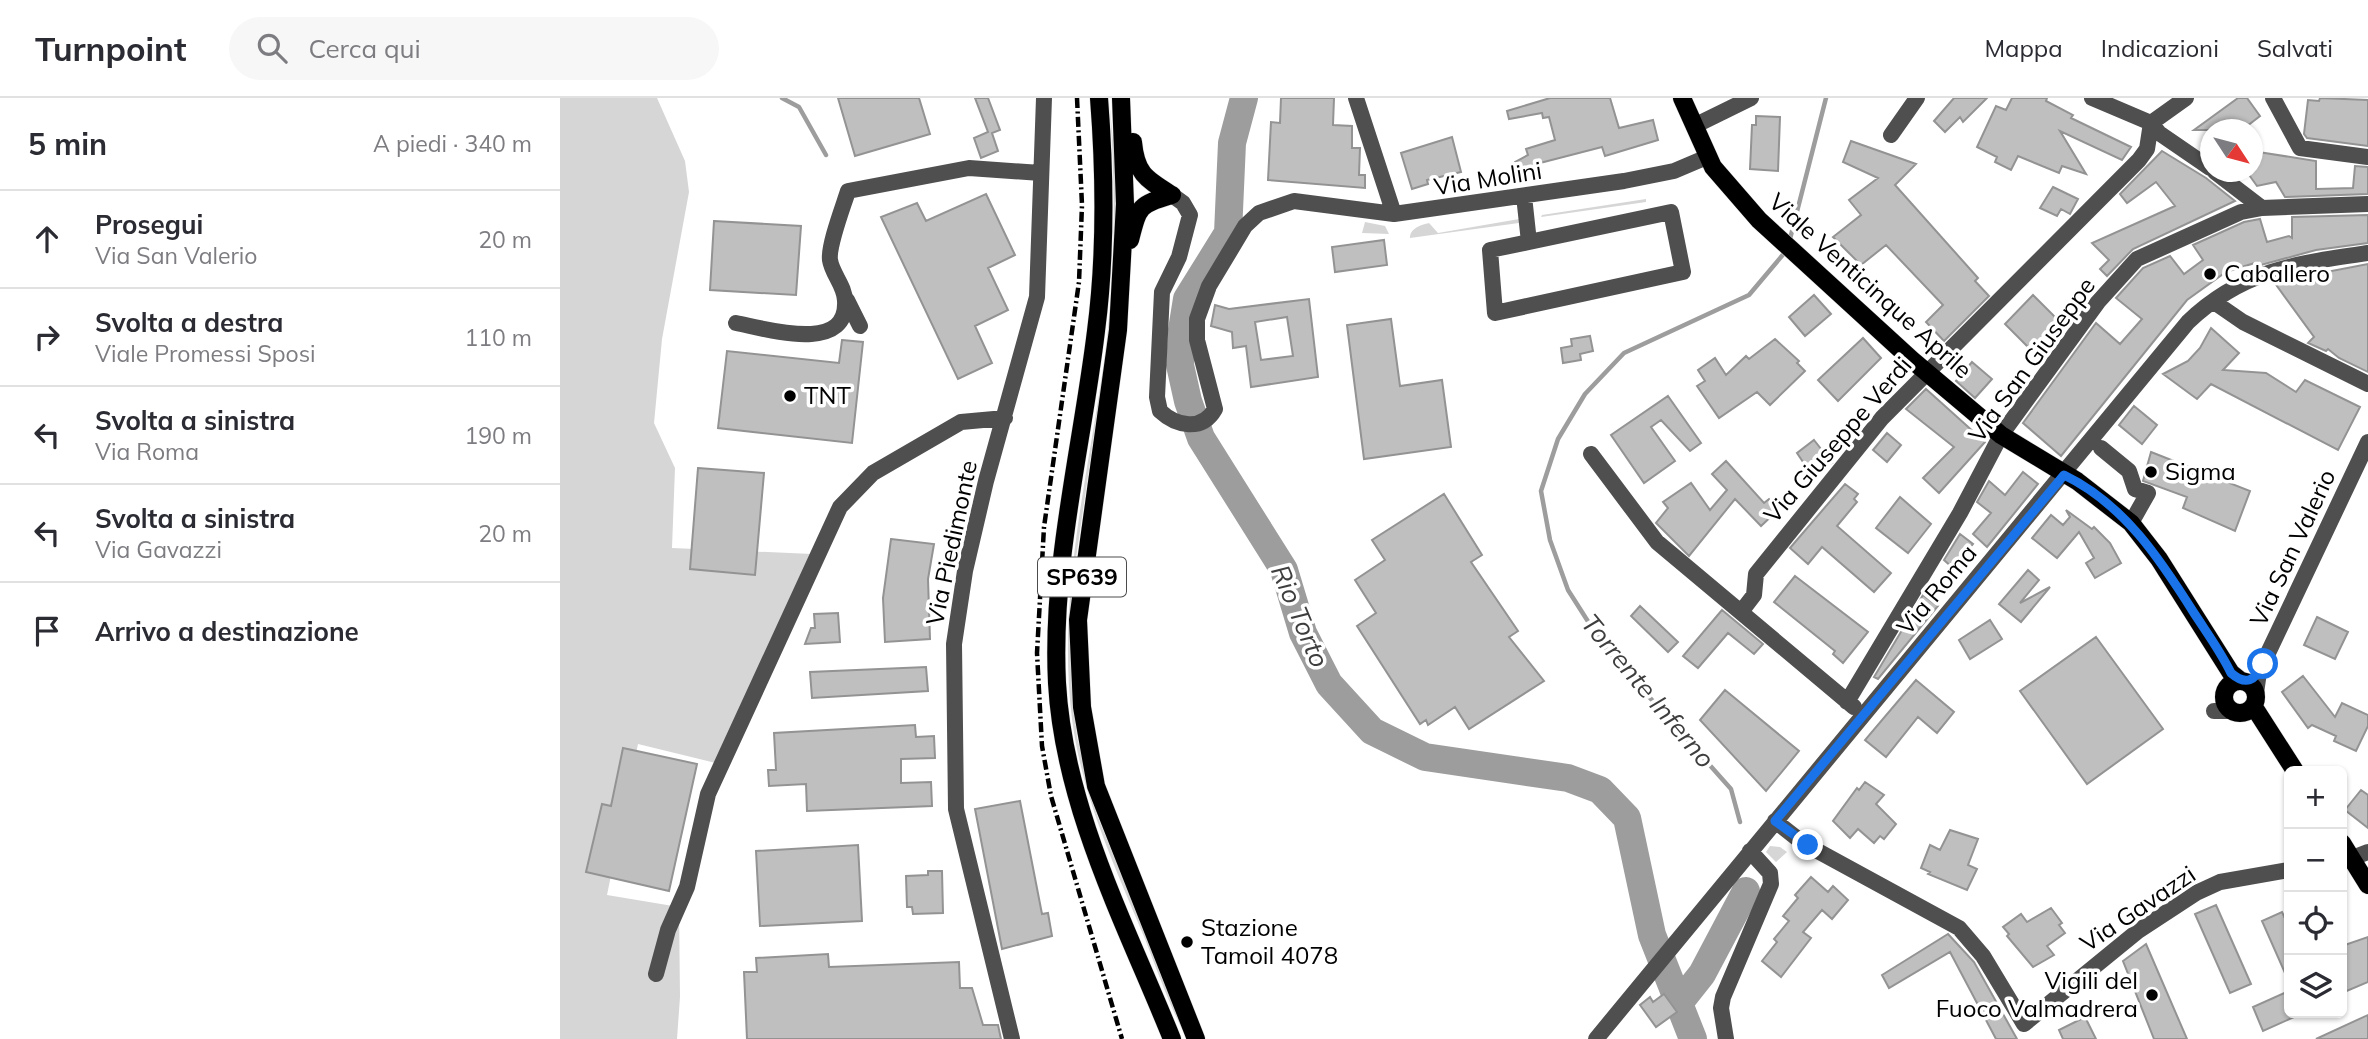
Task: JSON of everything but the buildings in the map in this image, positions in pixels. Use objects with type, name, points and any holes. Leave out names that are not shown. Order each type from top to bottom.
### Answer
[{"type":"main road","name":"SP639","points":[[1099,98],[1105,171],[1100,288],[1058,603],[1057,685],[1065,747],[1083,818],[1172,1039]]},
{"type":"main road","name":"Viale Venticinque Aprile","points":[[1682,98],[1707,157],[1759,220],[1926,372],[2001,435],[2095,494],[2131,523],[2159,559],[2292,766]]},
{"type":"main road","name":"SP639","points":[[1121,99],[1125,204],[1122,271],[1111,389],[1081,582],[1078,642],[1081,696],[1096,786],[1196,1039]]},
{"type":"main road","points":[[1121,99],[1132,132],[1137,166],[1145,177],[1172,195]]},
{"type":"main road","points":[[1122,271],[1140,211],[1150,199],[1172,195]]},
{"type":"main road","points":[[2354,858],[2368,886]]},
{"type":"street","name":"Via Piedimonte","points":[[1012,1039],[956,808],[954,645],[964,571],[1037,297],[1044,98]]},
{"type":"street","points":[[1356,98],[1394,214]]},
{"type":"street","points":[[1694,126],[1751,98]]},
{"type":"street","points":[[1891,135],[1917,98]]},
{"type":"street","points":[[2092,98],[2151,123],[2159,133],[2200,162]]},
{"type":"street","points":[[2151,123],[2186,98]]},
{"type":"street","points":[[2273,98],[2300,148],[2368,157]]},
{"type":"street","name":"Via Giuseppe Verdi","points":[[1741,612],[1754,595],[1756,574],[1882,418],[2138,160],[2147,149],[2151,123]]},
{"type":"street","name":"Via Molini","points":[[1172,195],[1183,203],[1190,215],[1179,257],[1162,292],[1157,397],[1160,411],[1177,424],[1186,425],[1207,418],[1215,409],[1197,340],[1197,319],[1209,286],[1245,226],[1259,213],[1294,201],[1394,214],[1674,171],[1707,157]]},
{"type":"street","points":[[860,326],[830,258],[848,191],[969,169],[1041,173]]},
{"type":"street","points":[[2228,182],[2262,208]]},
{"type":"street","points":[[1524,196],[1529,242]]},
{"type":"street","name":"Via San Giuseppe","points":[[1847,702],[1960,513],[2001,435],[2098,302],[2137,259],[2241,212],[2262,208],[2368,204]]},
{"type":"street","points":[[1671,212],[1683,272],[1495,313],[1490,250],[1529,242],[1671,212]]},
{"type":"street","name":"Via Roma","points":[[1596,1039],[2188,322],[2237,284],[2287,266],[2368,253]]},
{"type":"street","points":[[736,323],[808,336],[832,330],[845,315],[846,298]]},
{"type":"street","points":[[2214,302],[2243,322],[2368,384]]},
{"type":"street","points":[[656,974],[668,930],[687,887],[708,794],[840,507],[873,473],[961,422],[1004,418]]},
{"type":"street","name":"Via San Valerio","points":[[2243,694],[2368,442]]},
{"type":"street","points":[[2101,447],[2129,471],[2136,490],[2148,494],[2131,523]]},
{"type":"street","points":[[1591,454],[1657,542],[1863,715]]},
{"type":"street","name":"Via Gavazzi","points":[[1775,821],[1803,843],[1911,899],[1959,928],[1983,956],[2028,1031],[2138,931],[2196,893],[2220,882],[2284,871]]},
{"type":"street","points":[[1726,1039],[1721,1008],[1723,997],[1771,884],[1770,873],[1750,851]]},
{"type":"shaded area","points":[[560,98],[657,98],[685,161],[689,192],[662,339],[654,423],[675,468],[672,548],[812,554],[728,766],[638,744],[607,895],[679,907],[680,997],[677,1039],[560,1039]]},
{"type":"shaded area","points":[[1109,98],[1117,184],[1111,319],[1074,572],[1071,677],[1077,737],[1097,815],[1189,1039],[1173,1009],[1092,804],[1077,748],[1068,674],[1068,629],[1076,539],[1104,362],[1111,296],[1114,197]]},
{"type":"shaded area","points":[[1646,199],[1646,202],[1541,217],[1542,215]]},
{"type":"shaded area","points":[[1525,218],[1526,222],[1410,238],[1414,229],[1429,223],[1438,233]]},
{"type":"shaded area","points":[[1365,222],[1385,226],[1389,234],[1362,233]]},
{"type":"shaded area","points":[[1770,846],[1780,847],[1787,852],[1776,862],[1766,852]]},
{"type":"waterway","points":[[782,98],[799,107],[826,155]]},
{"type":"waterway","name":"Rio Torto","points":[[1244,98],[1232,143],[1228,233],[1187,299],[1182,330],[1180,365],[1188,401],[1201,438],[1284,570],[1303,633],[1329,684],[1372,731],[1425,757],[1568,778],[1600,790],[1627,818],[1652,935],[1693,1039]]},
{"type":"waterway","name":"Torrente Inferno","points":[[1790,239],[1826,98]]},
{"type":"waterway","name":"Torrente Inferno","points":[[1740,822],[1731,789],[1603,645],[1568,590],[1550,540],[1541,491],[1558,439],[1585,394],[1624,353],[1749,295],[1786,251]]},
{"type":"waterway","name":"Torrente Inferno","points":[[1679,1003],[1702,974],[1746,891]]},
{"type":"railway","points":[[1077,98],[1082,205],[1079,282],[1044,527],[1037,653],[1042,746],[1051,796],[1122,1039]]},
{"type":"place","name":"Caballero","points":[[2210,274]]},
{"type":"place","name":"TNT","points":[[790,396]]},
{"type":"place","name":"Sigma","points":[[2151,472]]},
{"type":"place","name":"Stazione Tamoil 4078","points":[[1187,942]]},
{"type":"place","name":"Vigili del Fuoco Valmadrera","points":[[2152,995]]},
{"type":"route","points":[[1808,845],[1775,821],[2064,475],[2105,501],[2131,523],[2159,559],[2231,673],[2241,681],[2249,681],[2256,677],[2263,664]]}]
